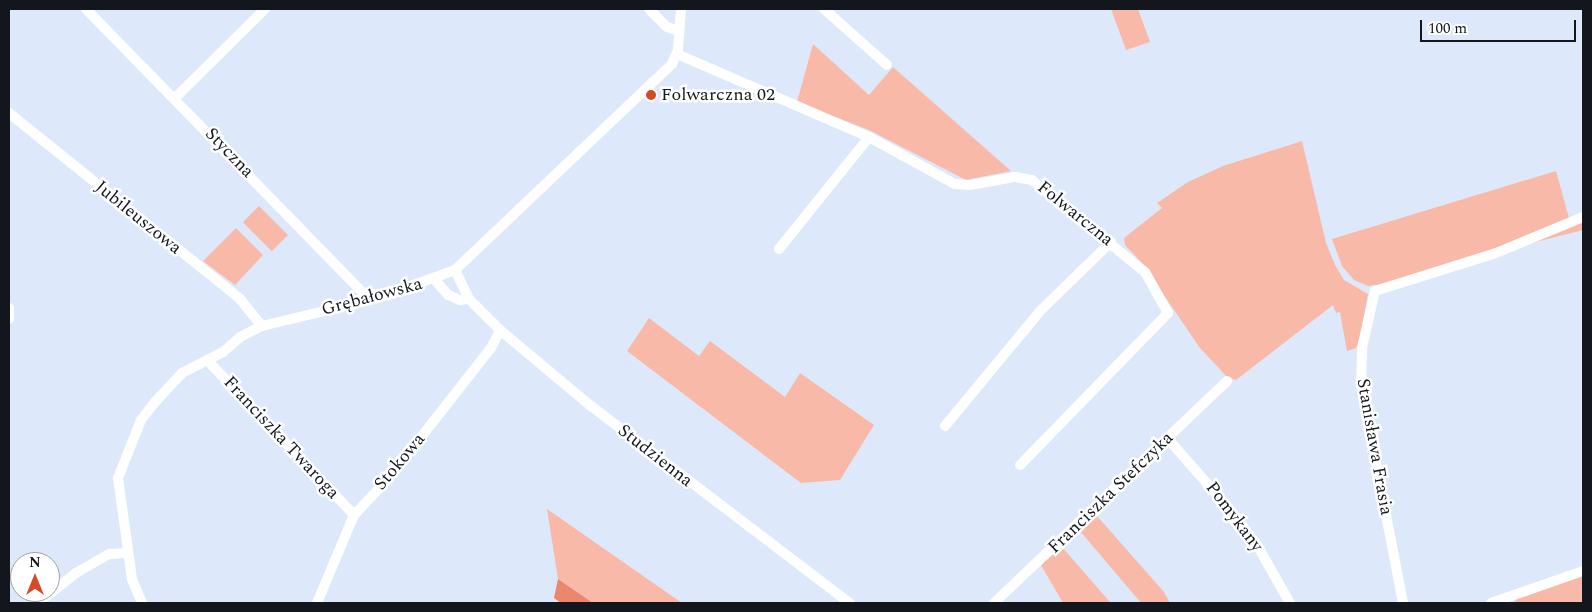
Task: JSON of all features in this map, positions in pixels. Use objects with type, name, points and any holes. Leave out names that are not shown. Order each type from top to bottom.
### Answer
[{"type":"street","name":"Styczna","points":[[86,9],[176,97],[370,300]]},
{"type":"street","points":[[176,97],[265,9]]},
{"type":"street","points":[[649,9],[667,27],[679,31]]},
{"type":"street","points":[[677,54],[681,9]]},
{"type":"street","points":[[824,9],[887,65]]},
{"type":"street","name":"Folwarczna","points":[[677,54],[869,137],[955,184],[970,185],[1015,177],[1032,180],[1111,242],[1145,272],[1168,313],[1020,465]]},
{"type":"street","name":"Grębałowska","points":[[142,603],[132,578],[127,553],[125,515],[118,478],[125,453],[141,420],[182,373],[208,361],[262,326],[370,300],[435,280],[455,270],[633,104],[672,64],[677,54]]},
{"type":"street","name":"Jubileuszowa","points":[[9,114],[240,300],[262,326]]},
{"type":"street","points":[[779,249],[869,137]]},
{"type":"street","name":"Stanisława Frasia","points":[[1403,603],[1361,384],[1362,348],[1374,291],[1496,253],[1583,217]]},
{"type":"street","points":[[945,426],[1040,311],[1111,242]]},
{"type":"street","name":"Studzienna","points":[[455,270],[469,299],[500,330],[599,412],[850,603]]},
{"type":"street","name":"Studzienna","points":[[435,280],[448,295],[460,300],[469,299]]},
{"type":"street","points":[[9,308],[9,319]]},
{"type":"street","name":"Stokowa","points":[[317,603],[354,515],[389,478],[492,348],[500,330]]},
{"type":"street","name":"Franciszka Twaroga","points":[[208,361],[354,515]]},
{"type":"street","name":"Franciszka Stefczyka","points":[[994,603],[1227,381]]},
{"type":"street","name":"Pomykany","points":[[1168,439],[1234,513],[1257,545],[1290,603]]},
{"type":"street","points":[[38,603],[76,573],[109,554],[127,553]]},
{"type":"street","points":[[1491,603],[1583,571]]},
{"type":"shaded area","points":[[1111,9],[1138,9],[1150,42],[1126,50]]},
{"type":"shaded area","points":[[813,44],[869,95],[893,67],[1011,171],[966,180],[869,130],[797,102]]},
{"type":"shaded area","points":[[1302,141],[1326,243],[1335,265],[1344,280],[1368,294],[1359,342],[1356,348],[1347,351],[1340,312],[1336,313],[1333,305],[1236,380],[1227,377],[1200,348],[1142,263],[1125,245],[1124,238],[1162,208],[1157,203],[1188,182],[1223,166]]},
{"type":"shaded area","points":[[1556,171],[1569,218],[1479,256],[1383,284],[1368,286],[1354,280],[1342,266],[1332,239]]},
{"type":"shaded area","points":[[259,206],[288,235],[272,251],[243,222]]},
{"type":"shaded area","points":[[1583,218],[1583,230],[1512,248]]},
{"type":"shaded area","points":[[236,228],[263,255],[235,285],[203,261]]},
{"type":"shaded area","points":[[649,318],[699,356],[710,341],[785,397],[800,373],[874,425],[840,480],[801,483],[627,351]]},
{"type":"shaded area","points":[[547,509],[682,603],[593,603],[558,579]]},
{"type":"shaded area","points":[[1097,516],[1164,592],[1170,603],[1141,603],[1080,531]]},
{"type":"shaded area","points":[[1062,547],[1111,603],[1063,603],[1041,565]]},
{"type":"shaded area","points":[[1583,575],[1583,603],[1516,603],[1515,600]]},
{"type":"shaded area","points":[[558,579],[593,603],[561,603],[554,598]]},
{"type":"place","name":"Folwarczna 02","points":[[651,95]]}]
